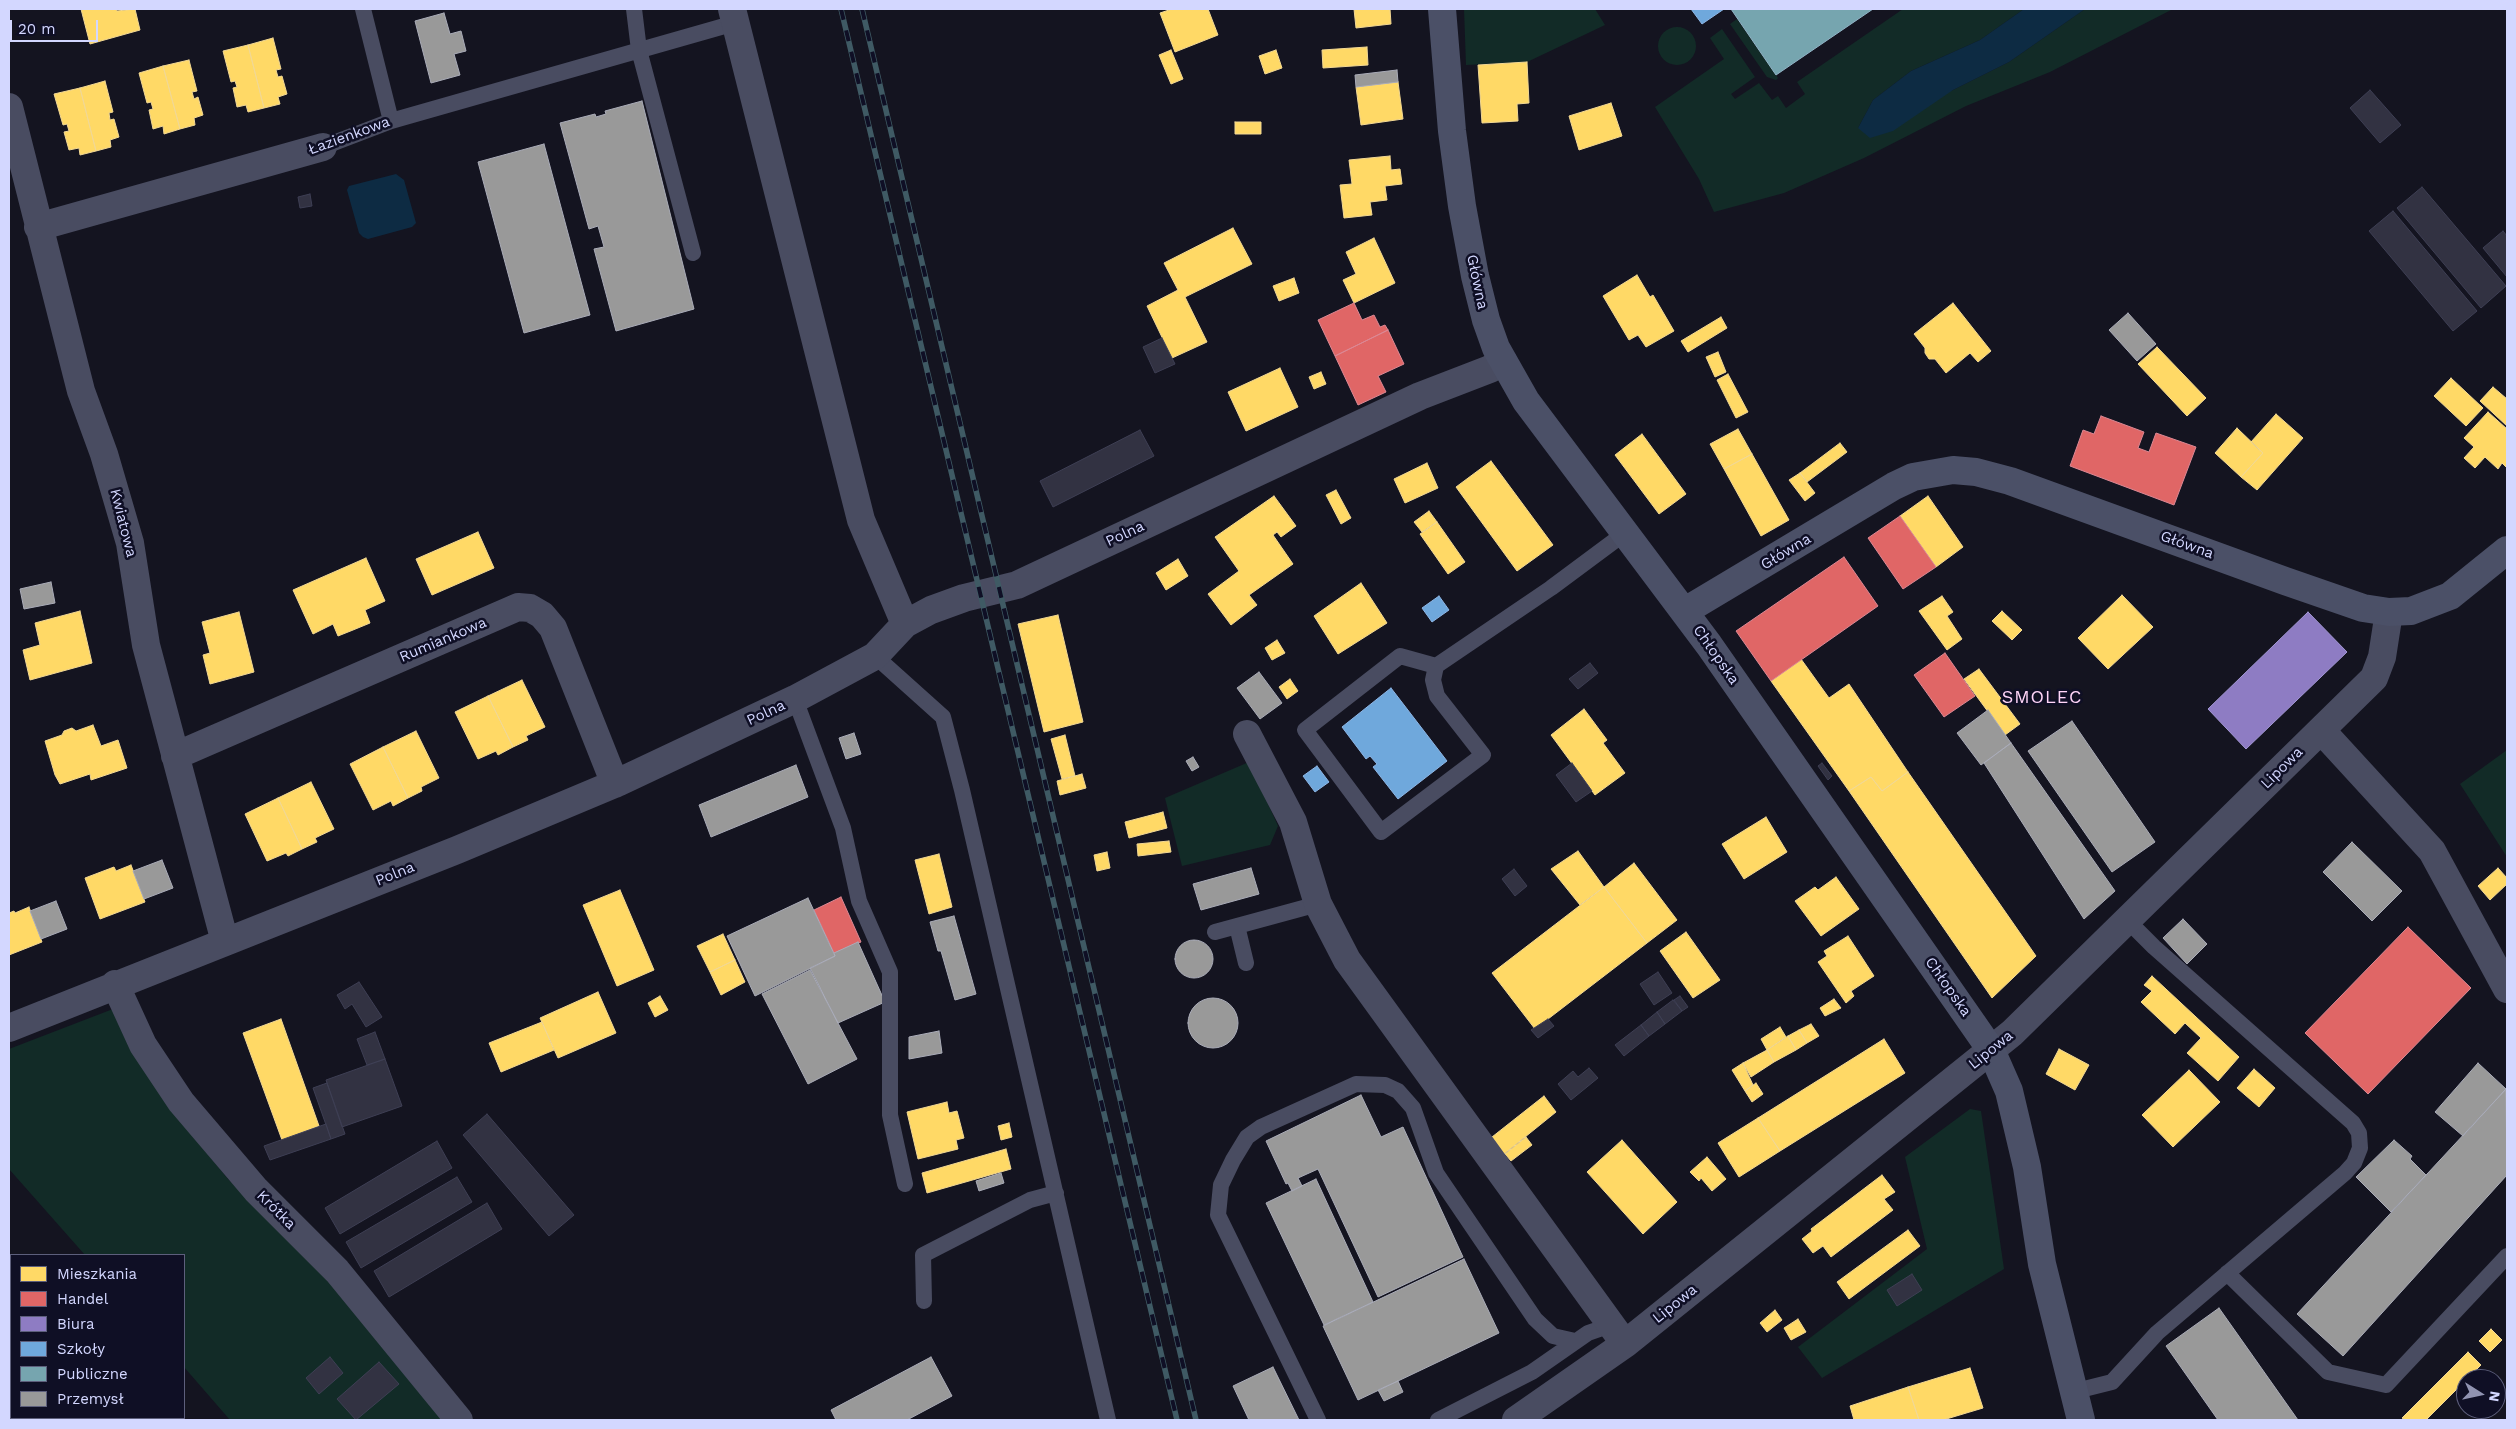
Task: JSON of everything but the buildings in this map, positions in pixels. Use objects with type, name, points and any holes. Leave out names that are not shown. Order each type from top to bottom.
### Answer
[{"type":"street","name":"Główna","points":[[1442,9],[1452,132],[1462,206],[1475,276],[1486,320],[1503,362],[1526,401],[1685,610],[1894,486],[1913,477],[1953,470],[1976,472],[2010,482],[2363,608],[2389,612],[2411,611],[2450,596],[2507,550]]},
{"type":"street","points":[[733,16],[861,520],[905,624]]},
{"type":"street","name":"Kwiatowa","points":[[9,107],[81,391],[104,454],[130,543],[146,645],[225,942]]},
{"type":"street","name":"Łazienkowa","points":[[38,227],[323,147]]},
{"type":"street","name":"Polna","points":[[9,1028],[115,984],[457,850],[615,784],[795,699],[875,656],[905,624],[931,610],[964,598],[1017,585],[1420,396],[1490,369],[1503,362]]},
{"type":"street","name":"Rumiankowa","points":[[175,756],[518,607],[530,608],[542,614],[553,628],[615,784]]},
{"type":"street","name":"Chłopska","points":[[1685,610],[1991,1050],[2000,1068],[2012,1100],[2027,1167],[2042,1264],[2072,1392],[2081,1420]]},
{"type":"street","name":"Lipowa","points":[[1516,1420],[1618,1334],[2012,1033],[2374,678],[2382,657],[2389,612]]},
{"type":"street","points":[[2321,730],[2432,851],[2507,989]]},
{"type":"street","points":[[1247,734],[1293,822],[1318,904],[1347,960],[1618,1334]]},
{"type":"street","name":"Krótka","points":[[115,984],[143,1045],[181,1102],[256,1190],[337,1271],[459,1420]]},
{"type":"lane","points":[[363,9],[391,121]]},
{"type":"lane","points":[[634,9],[639,50],[692,253]]},
{"type":"lane","name":"Łazienkowa","points":[[323,147],[391,121],[660,44],[733,16]]},
{"type":"lane","points":[[1436,666],[1400,656],[1305,730],[1381,832],[1483,755],[1437,696],[1433,680],[1436,666],[1551,588],[1625,533]]},
{"type":"lane","points":[[875,656],[943,717],[1108,1420]]},
{"type":"lane","points":[[795,699],[843,828],[859,901],[890,972],[890,1115],[905,1184]]},
{"type":"lane","points":[[1215,932],[1318,904]]},
{"type":"lane","points":[[2072,1392],[2112,1382],[2157,1333],[2345,1173],[2354,1162],[2360,1148],[2359,1133],[2353,1123],[2154,947],[2127,920]]},
{"type":"lane","points":[[1237,926],[1246,963]]},
{"type":"lane","points":[[1318,1420],[1218,1215],[1221,1185],[1233,1160],[1247,1138],[1261,1127],[1356,1084],[1385,1084],[1398,1091],[1413,1108],[1436,1173],[1535,1318],[1553,1336],[1575,1341]]},
{"type":"lane","points":[[924,1301],[923,1255],[1030,1200],[1056,1193]]},
{"type":"lane","points":[[2227,1273],[2328,1372],[2386,1385],[2507,1256]]},
{"type":"lane","points":[[1438,1420],[1532,1372],[1588,1333],[1618,1334]]},
{"type":"green space","points":[[1464,9],[1595,9],[1605,25],[1527,62],[1466,65]]},
{"type":"green space","points":[[1903,9],[2024,9],[1980,40],[1911,71],[1873,100],[1858,128],[1953,90],[2009,62],[2085,9],[2173,9],[2050,72],[1966,106],[1864,158],[1784,193],[1714,212],[1699,179],[1655,107],[1724,59],[1710,38],[1722,29],[1755,77],[1731,94],[1735,99],[1759,83],[1772,100],[1778,96],[1786,108],[1805,94],[1797,82]]},
{"type":"green space","points":[[1737,19],[1778,78],[1776,80],[1767,77],[1730,24]]},
{"type":"green space","points":[[1677,27],[1690,33],[1696,46],[1690,59],[1677,65],[1664,59],[1658,46],[1664,33]]},
{"type":"green space","points":[[2507,750],[2507,857],[2460,784]]},
{"type":"green space","points":[[1249,762],[1278,826],[1270,845],[1182,866],[1165,798]]},
{"type":"green space","points":[[113,1009],[184,1125],[228,1179],[301,1250],[447,1420],[230,1420],[185,1368],[185,1254],[84,1254],[9,1169],[9,1049]]},
{"type":"green space","points":[[1970,1109],[1981,1111],[2004,1269],[1822,1378],[1798,1347],[1927,1249],[1905,1157]]},
{"type":"water","points":[[2024,9],[2085,9],[2009,62],[1953,90],[1893,131],[1870,138],[1858,128],[1873,100],[1911,71],[1980,40]]},
{"type":"water","points":[[396,174],[404,180],[416,223],[412,227],[368,239],[363,237],[359,233],[347,190],[349,186]]},
{"type":"railway","points":[[841,9],[1177,1420]]},
{"type":"railway","points":[[862,9],[1196,1420]]},
{"type":"district","name":"SMOLEC","points":[[2042,698]]}]
